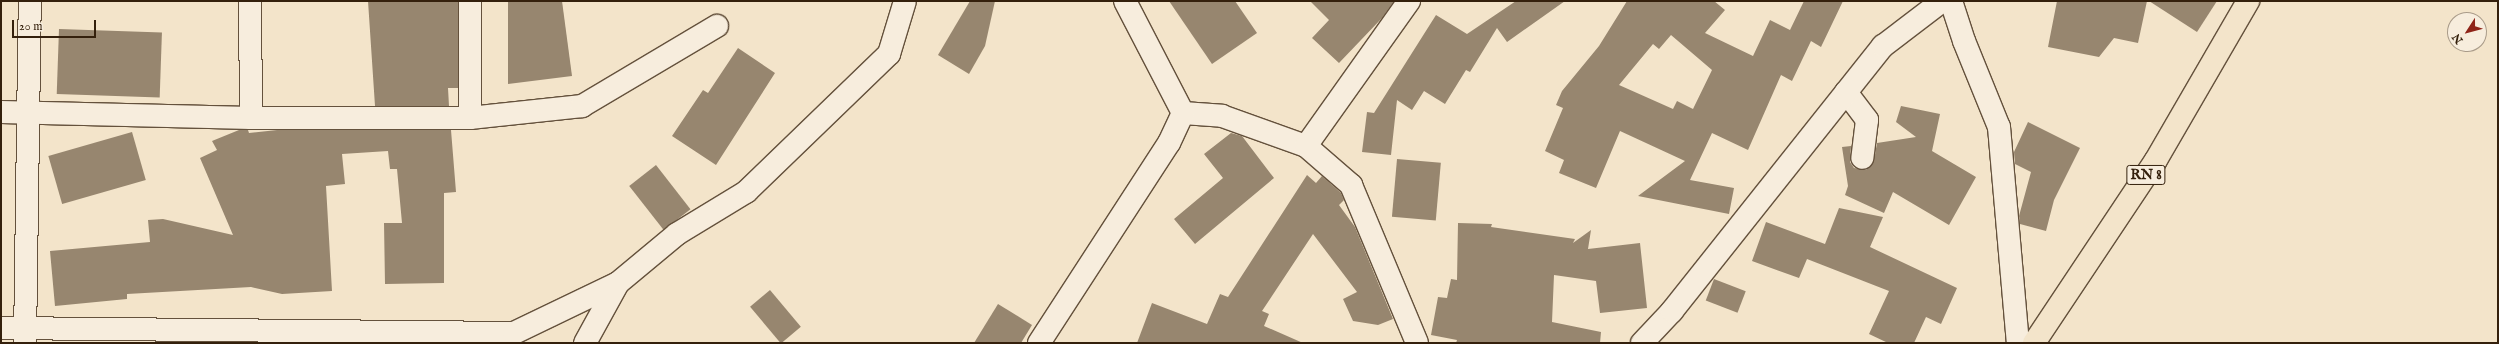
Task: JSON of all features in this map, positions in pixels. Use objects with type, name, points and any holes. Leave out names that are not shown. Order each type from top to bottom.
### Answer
[{"type":"main road","name":"RN 8","points":[[2034,343],[2156,160],[2248,1]]},
{"type":"street","points":[[26,336],[30,1]]},
{"type":"street","points":[[250,1],[251,118]]},
{"type":"street","points":[[470,1],[470,118]]},
{"type":"street","points":[[1,328],[26,336],[219,337],[514,333],[618,284],[677,234],[746,192],[889,54],[905,1]]},
{"type":"street","points":[[1125,1],[1183,113]]},
{"type":"street","points":[[1306,146],[1409,1]]},
{"type":"street","points":[[1642,343],[1672,310],[1883,46],[1942,1]]},
{"type":"street","points":[[1951,1],[1964,41],[1999,126],[2018,343]]},
{"type":"street","points":[[1,112],[251,118],[470,118],[582,106],[717,26]]},
{"type":"street","points":[[1846,92],[1867,120],[1862,158]]},
{"type":"street","points":[[1183,113],[1222,116],[1306,146],[1352,184],[1417,343]]},
{"type":"street","points":[[1039,343],[1169,143],[1183,113]]},
{"type":"street","points":[[585,343],[618,284]]},
{"type":"building","points":[[368,1],[458,1],[458,88],[448,88],[449,106],[375,106]]},
{"type":"building","points":[[508,1],[562,1],[572,76],[508,84]]},
{"type":"building","points":[[970,1],[995,1],[985,46],[969,74],[938,55]]},
{"type":"building","points":[[1169,1],[1235,1],[1257,33],[1212,64]]},
{"type":"building","points":[[1310,1],[1394,1],[1382,18],[1339,63],[1312,38],[1329,20]]},
{"type":"building","points":[[1516,1],[1565,1],[1507,42],[1497,28],[1470,72],[1466,70],[1445,104],[1424,91],[1412,110],[1397,100],[1391,155],[1362,152],[1367,112],[1374,113],[1436,15],[1467,34]]},
{"type":"building","points":[[1627,1],[1714,1],[1725,10],[1705,33],[1753,56],[1770,20],[1790,30],[1804,1],[1843,1],[1821,47],[1811,41],[1792,81],[1781,75],[1748,150],[1712,133],[1690,180],[1734,188],[1729,214],[1638,196],[1685,161],[1620,131],[1596,188],[1559,173],[1564,160],[1545,151],[1563,108],[1556,105],[1562,91],[1599,46]],"holes":[[[1671,35],[1712,70],[1693,109],[1677,101],[1673,109],[1619,85],[1653,44],[1659,49]]]},
{"type":"building","points":[[2057,1],[2147,1],[2138,43],[2114,38],[2099,57],[2048,47]]},
{"type":"building","points":[[2149,1],[2217,1],[2197,32]]},
{"type":"building","points":[[59,29],[162,33],[160,98],[57,94]]},
{"type":"building","points":[[738,48],[775,73],[716,165],[672,136],[703,90],[708,93]]},
{"type":"building","points":[[1901,106],[1940,114],[1932,151],[1976,177],[1949,225],[1893,192],[1884,213],[1845,195],[1848,186],[1842,147],[1851,146],[1850,162],[1854,168],[1866,170],[1874,160],[1877,143],[1916,137],[1896,122]]},
{"type":"building","points":[[2028,122],[2080,148],[2054,200],[2046,231],[2020,224],[2019,216],[2031,172],[2015,164],[2014,152]]},
{"type":"building","points":[[239,130],[248,130],[249,133],[277,130],[451,130],[456,192],[444,193],[444,283],[385,284],[384,223],[402,223],[397,169],[390,169],[388,151],[342,154],[345,184],[326,186],[332,291],[282,294],[251,287],[127,294],[127,299],[55,306],[50,251],[150,242],[148,220],[163,219],[233,235],[200,158],[217,150],[212,141]]},
{"type":"building","points":[[132,132],[146,180],[62,204],[48,156]]},
{"type":"building","points":[[1231,133],[1242,136],[1274,178],[1195,244],[1174,219],[1223,178],[1204,154]]},
{"type":"building","points":[[1397,159],[1441,163],[1436,221],[1392,217]]},
{"type":"building","points":[[656,165],[690,209],[664,230],[629,186]]},
{"type":"building","points":[[1307,175],[1316,183],[1322,176],[1341,193],[1344,200],[1339,205],[1355,227],[1393,319],[1378,325],[1353,321],[1343,299],[1357,292],[1313,234],[1262,311],[1269,314],[1264,326],[1303,343],[1137,343],[1152,303],[1207,324],[1220,294],[1228,297]]},
{"type":"building","points":[[1839,208],[1883,217],[1870,247],[1957,288],[1941,324],[1926,317],[1914,343],[1888,343],[1869,334],[1889,291],[1807,259],[1799,278],[1752,261],[1766,222],[1825,244]]},
{"type":"building","points":[[1458,223],[1492,224],[1491,227],[1575,239],[1573,243],[1591,230],[1588,249],[1640,243],[1647,308],[1600,313],[1596,281],[1554,275],[1552,322],[1601,332],[1600,343],[1456,343],[1457,340],[1431,335],[1438,297],[1447,298],[1451,279],[1457,280]]},
{"type":"building","points":[[1714,279],[1746,291],[1737,313],[1706,300]]},
{"type":"building","points":[[770,290],[801,327],[781,343],[750,307]]},
{"type":"building","points":[[998,304],[1032,325],[1021,343],[974,343]]}]
